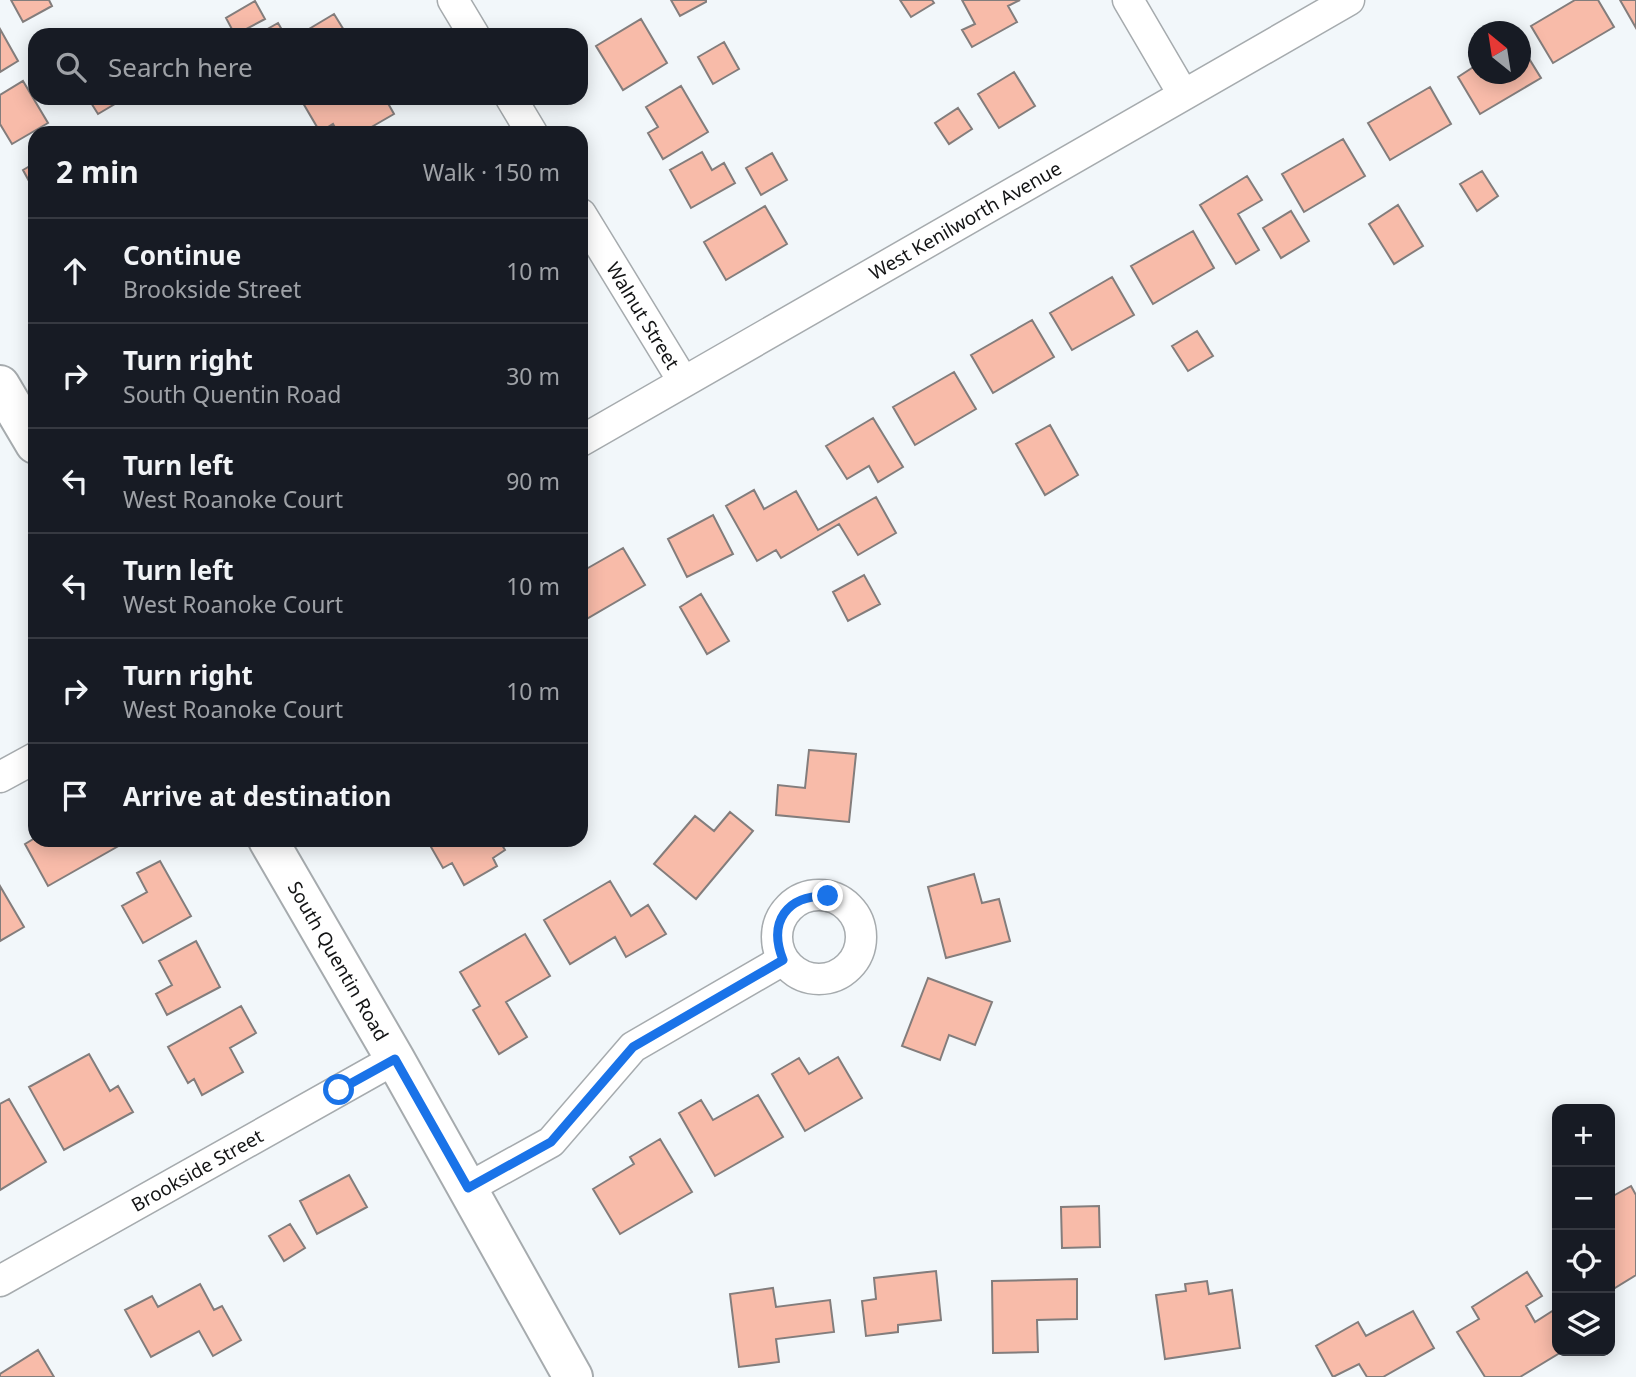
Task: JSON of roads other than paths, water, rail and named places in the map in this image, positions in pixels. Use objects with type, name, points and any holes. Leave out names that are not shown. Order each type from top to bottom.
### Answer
[{"type":"main road","points":[[0,384],[28,432]]},
{"type":"main road","name":"South Quentin Road","points":[[272,847],[395,1059],[573,1377]]},
{"type":"street","points":[[453,0],[470,28]]},
{"type":"street","points":[[1128,0],[1183,94]]},
{"type":"street","name":"West Kenilworth Avenue","points":[[588,437],[1349,0]]},
{"type":"street","points":[[515,105],[528,126]]},
{"type":"street","name":"Walnut Street","points":[[588,225],[683,381]]},
{"type":"street","points":[[0,777],[28,762]]},
{"type":"street","points":[[468,1188],[551,1142],[633,1047],[783,960]]},
{"type":"street","name":"Brookside Street","points":[[0,1281],[395,1059]]}]
